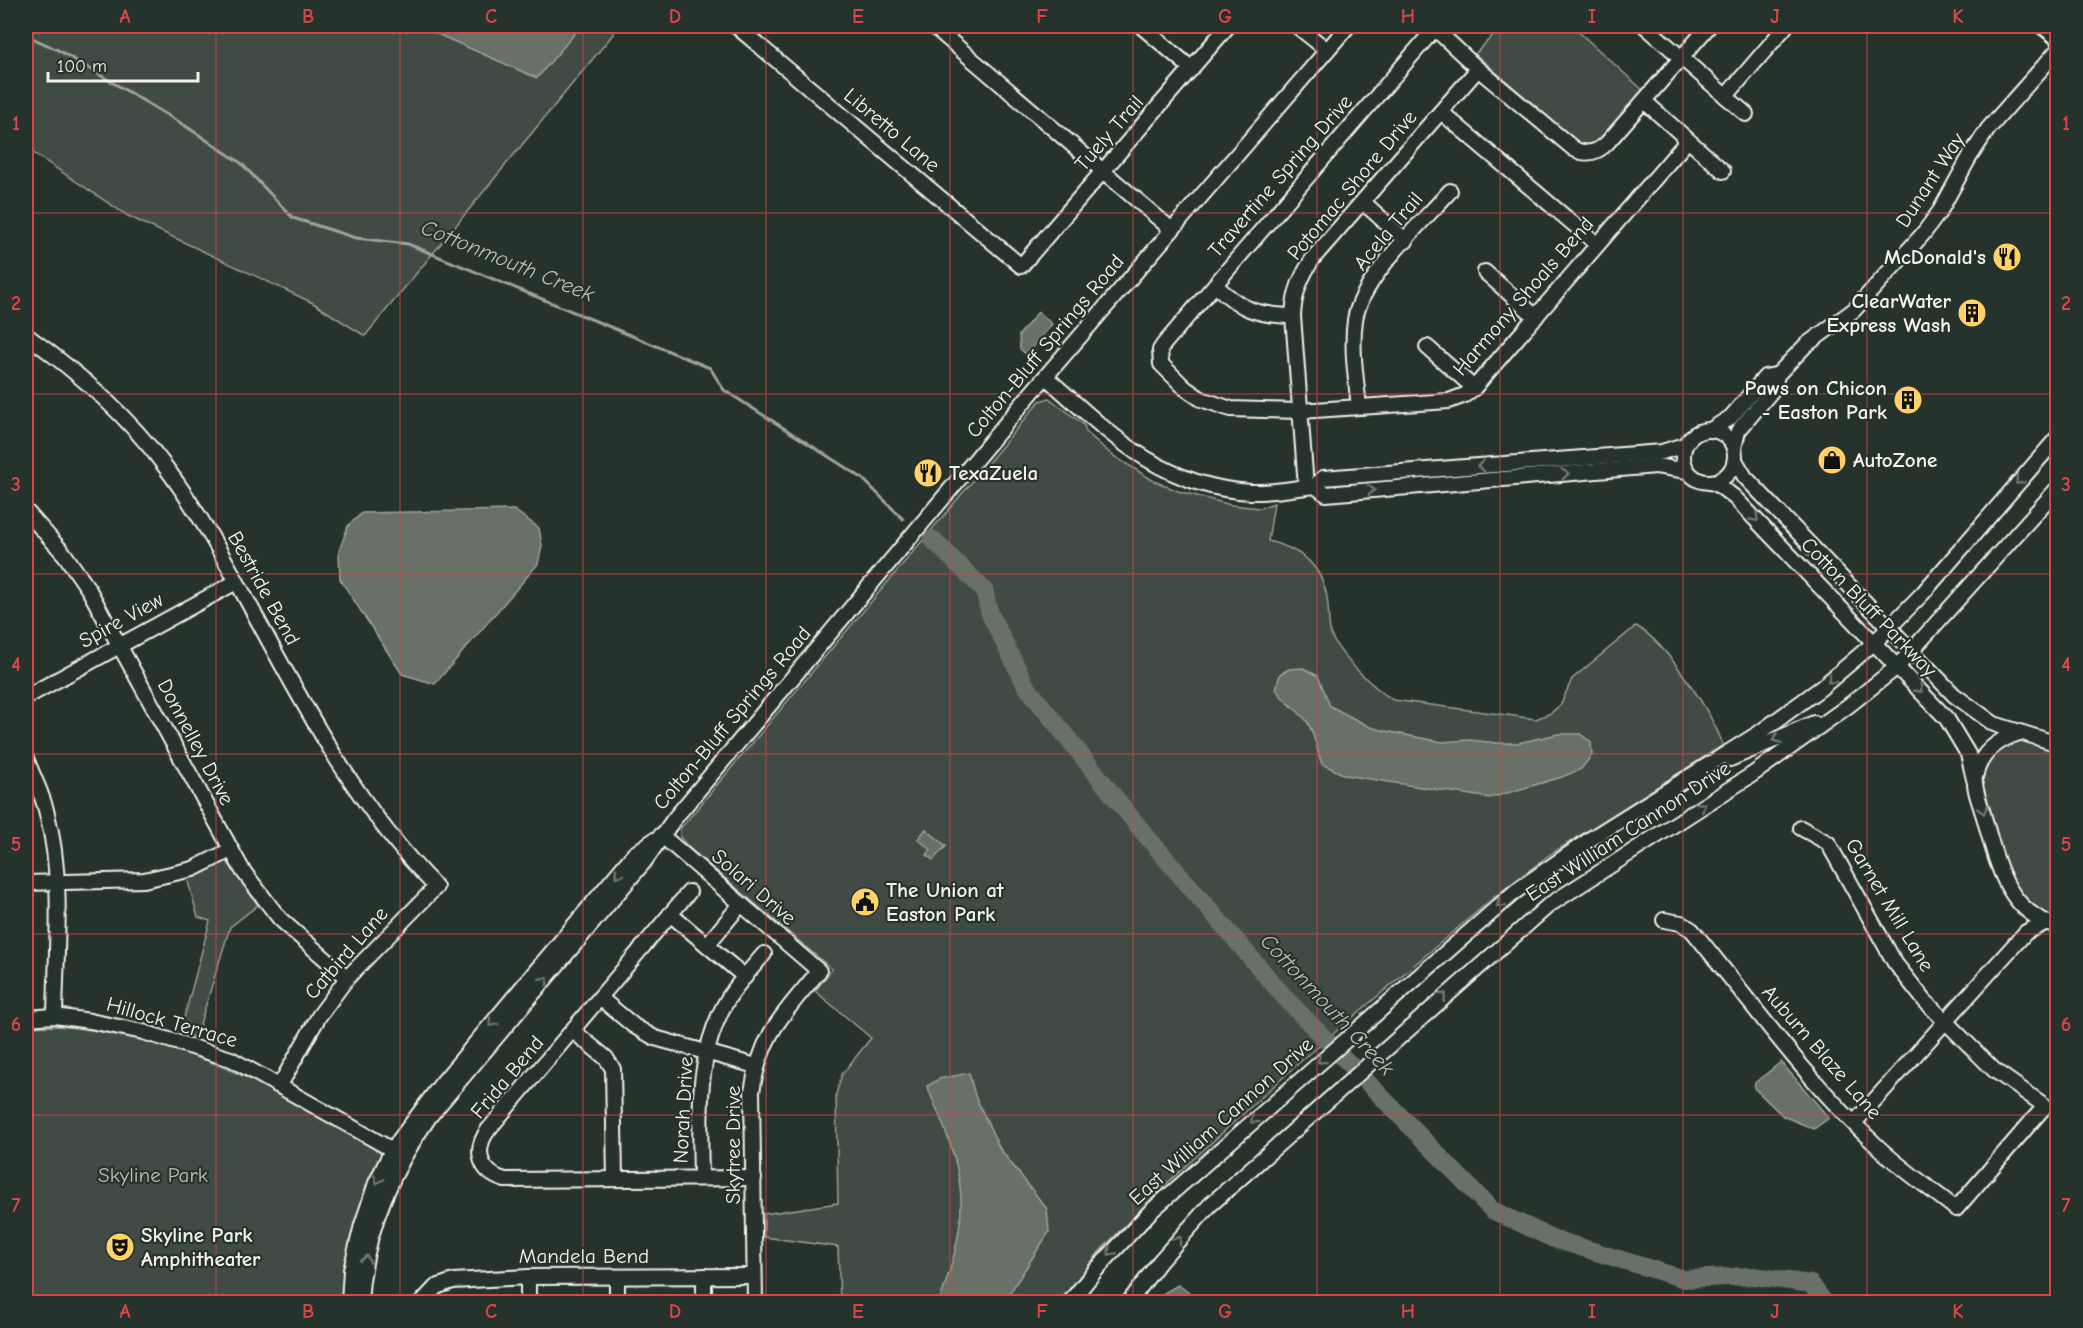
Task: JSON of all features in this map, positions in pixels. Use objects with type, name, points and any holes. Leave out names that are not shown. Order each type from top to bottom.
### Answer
[{"type":"main road","points":[[2044,26],[2058,37]]},
{"type":"street","points":[[933,26],[1172,230]]},
{"type":"street","points":[[1141,26],[1192,69]]},
{"type":"street","name":"Tuely Trail","points":[[1021,266],[1228,26]]},
{"type":"street","points":[[1297,26],[1327,50]]},
{"type":"street","name":"Colton-Bluff Springs Road","points":[[349,1302],[351,1270],[362,1225],[376,1183],[442,1083],[634,855],[661,835],[1046,377],[1348,26]]},
{"type":"street","points":[[1435,26],[1478,69],[1579,152],[1587,153],[1600,150],[1709,26]]},
{"type":"street","name":"Travertine Spring Drive","points":[[1159,356],[1164,344],[1435,26]]},
{"type":"street","points":[[1645,26],[1746,114]]},
{"type":"street","points":[[1726,96],[1786,26]]},
{"type":"street","name":"Libretto Lane","points":[[739,27],[1021,266]]},
{"type":"street","name":"Dunant Way","points":[[1734,454],[1738,431],[1774,388],[1777,375],[1806,345],[1854,310],[1923,234],[1940,211],[1983,136],[2058,50]]},
{"type":"street","name":"Potomac Shore Drive","points":[[1310,487],[1300,411],[1293,316],[1295,296],[1306,269],[1478,69]]},
{"type":"street","points":[[1644,101],[1723,171]]},
{"type":"street","points":[[1441,112],[1597,244]]},
{"type":"street","name":"Harmony Shoals Bend","points":[[1159,356],[1164,369],[1185,388],[1216,405],[1232,409],[1300,411],[1449,400],[1465,395],[1474,388],[1688,140]]},
{"type":"street","name":"Acela Trail","points":[[1359,407],[1354,349],[1355,317],[1368,286],[1450,191]]},
{"type":"street","points":[[1363,202],[1406,241]]},
{"type":"street","points":[[1485,273],[1536,317]]},
{"type":"street","points":[[1215,285],[1236,303],[1256,314],[1293,316]]},
{"type":"street","name":"Bestride Bend","points":[[26,335],[99,393],[141,436],[204,522],[326,745],[392,839],[436,887]]},
{"type":"street","points":[[1427,347],[1474,388]]},
{"type":"street","name":"Dunant Way","points":[[1712,429],[1731,417],[1765,377],[1777,375]]},
{"type":"street","points":[[1046,377],[1120,443],[1162,469],[1210,486],[1232,490],[1254,492],[1310,487],[1326,494],[1656,466],[1687,471]]},
{"type":"street","points":[[1310,487],[1323,478],[1662,452],[1684,445],[1697,432],[1712,429],[1725,434],[1734,454],[1728,474],[1710,482],[1694,478],[1687,471],[1683,461],[1684,445]]},
{"type":"street","name":"East William Cannon Drive","points":[[1070,1302],[1095,1271],[1150,1212],[1297,1080],[1516,891],[1789,712],[1875,642],[2058,437]]},
{"type":"street","name":"Cotton Bluff Parkway","points":[[1734,454],[1745,477],[1967,706],[1994,724],[2058,744]]},
{"type":"street","name":"Cotton Bluff Parkway","points":[[1710,482],[1730,493],[1947,719],[1968,754],[1999,873],[2014,898],[2028,913]]},
{"type":"street","name":"East William Cannon Drive","points":[[1130,1302],[1160,1260],[1210,1204],[1399,1034],[1549,905],[1752,774],[1848,706],[1897,667],[2058,488]]},
{"type":"street","name":"Donnelley Drive","points":[[26,511],[71,564],[120,645],[231,850],[258,893],[280,919],[347,978]]},
{"type":"street","name":"Spire View","points":[[26,697],[236,582]]},
{"type":"street","name":"East William Cannon Drive","points":[[1670,788],[1721,762],[1848,706]]},
{"type":"street","points":[[1974,779],[1985,754],[1999,741],[2019,733]]},
{"type":"street","points":[[26,758],[47,812],[57,883],[55,1016]]},
{"type":"street","name":"Garnet Mill Lane","points":[[1801,828],[1828,843],[1895,963],[1944,1022],[1994,1070],[2046,1106],[1956,1209]]},
{"type":"street","name":"Solari Drive","points":[[661,835],[819,971]]},
{"type":"street","points":[[26,883],[144,880],[171,876],[193,869],[231,850]]},
{"type":"street","name":"Catbird Lane","points":[[280,1085],[320,1016],[347,978],[436,887]]},
{"type":"street","name":"Frida Bend","points":[[689,892],[483,1138],[480,1146],[481,1162],[491,1175],[505,1180],[754,1178]]},
{"type":"street","points":[[707,945],[741,904]]},
{"type":"street","points":[[2026,932],[2028,913],[2051,924]]},
{"type":"street","points":[[670,914],[745,977]]},
{"type":"street","name":"Auburn Blaze Lane","points":[[1664,920],[1681,923],[1692,930],[1816,1084],[1900,1167],[1956,1209]]},
{"type":"street","points":[[1854,1123],[2026,932],[2051,924]]},
{"type":"street","name":"Norah Drive","points":[[701,1177],[700,1096],[706,1053],[720,1013],[764,954]]},
{"type":"street","name":"Skytree Drive","points":[[755,1302],[752,1092],[756,1066],[763,1045],[775,1025],[819,971]]},
{"type":"street","points":[[600,998],[634,1026],[655,1038],[756,1066]]},
{"type":"street","name":"Hillock Terrace","points":[[26,1018],[55,1016],[143,1032],[231,1059],[397,1153]]},
{"type":"street","points":[[573,1031],[606,1058],[613,1069],[615,1179]]},
{"type":"street","name":"Colton-Bluff Springs Road","points":[[360,1302],[363,1271],[375,1217],[397,1153]]},
{"type":"street","points":[[704,1276],[704,1302]]},
{"type":"street","name":"Mandela Bend","points":[[422,1302],[436,1287],[453,1281],[528,1277],[754,1276]]},
{"type":"street","points":[[528,1277],[528,1302]]},
{"type":"street","points":[[616,1278],[616,1302]]},
{"type":"green space","points":[[26,26],[606,26],[614,33],[365,336],[313,303],[128,216],[26,148]]},
{"type":"green space","points":[[1502,26],[1572,26],[1645,92],[1604,139],[1590,147],[1579,144],[1475,54]]},
{"type":"green space","points":[[1049,398],[1084,425],[1086,432],[1112,455],[1154,481],[1178,491],[1231,505],[1260,508],[1274,503],[1268,541],[1302,556],[1317,571],[1326,593],[1330,630],[1336,645],[1359,672],[1393,700],[1536,719],[1551,713],[1561,704],[1572,679],[1636,626],[1661,647],[1687,679],[1709,715],[1723,745],[1549,855],[1493,898],[1299,1063],[1165,1185],[1100,1251],[1059,1302],[840,1302],[838,1247],[764,1237],[764,1214],[838,1203],[836,1094],[842,1074],[871,1038],[815,991],[832,969],[688,847],[680,837],[680,829],[1040,401]]},
{"type":"green space","points":[[2024,737],[2057,749],[2057,922],[2025,903],[2016,890],[2001,855],[1984,791],[1982,775],[1987,760],[2001,747]]},
{"type":"green space","points":[[226,860],[258,905],[230,927],[196,1037],[180,1033],[210,921],[198,917],[187,878]]},
{"type":"green space","name":"Skyline Park","points":[[57,1026],[145,1041],[226,1068],[303,1106],[379,1151],[383,1157],[345,1302],[26,1302],[26,1027]]},
{"type":"shaded area","points":[[419,26],[581,26],[537,78]]},
{"type":"shaded area","points":[[1038,312],[1052,324],[1027,355],[1020,349],[1019,335]]},
{"type":"shaded area","points":[[514,510],[539,528],[542,546],[538,564],[435,684],[402,674],[340,579],[339,551],[348,526],[362,513]]},
{"type":"shaded area","points":[[1303,668],[1318,676],[1330,706],[1370,727],[1442,742],[1470,740],[1518,743],[1558,734],[1580,734],[1591,742],[1592,755],[1581,769],[1562,777],[1490,798],[1345,775],[1322,764],[1308,723],[1276,689],[1280,674],[1289,669]]},
{"type":"shaded area","points":[[926,829],[946,846],[933,860],[927,855],[931,850],[918,839]]},
{"type":"shaded area","points":[[1781,1062],[1829,1118],[1814,1129],[1783,1116],[1754,1088],[1755,1083]]},
{"type":"shaded area","points":[[969,1073],[975,1096],[1000,1149],[1047,1209],[1049,1232],[1004,1302],[940,1300],[951,1268],[957,1240],[961,1215],[960,1192],[957,1168],[950,1144],[927,1086],[939,1079]]},
{"type":"shaded area","points":[[1178,1285],[1191,1294],[1186,1302],[1158,1302],[1164,1293]]},
{"type":"waterway","name":"Cottonmouth Creek","points":[[26,30],[28,36],[58,50],[184,125],[241,163],[293,218],[356,238],[408,244],[710,368],[724,390],[862,478],[903,519]]},
{"type":"waterway","name":"Cottonmouth Creek","points":[[932,539],[984,590],[990,614],[1026,686],[1137,825],[1287,1000],[1492,1210],[1554,1239],[1684,1279],[1753,1276],[1811,1284],[1824,1302]]},
{"type":"place","name":"McDonald's","points":[[2007,257]]},
{"type":"place","name":"ClearWater Express Wash","points":[[1972,313]]},
{"type":"place","name":"Paws on Chicon - Easton Park","points":[[1908,400]]},
{"type":"place","name":"AutoZone","points":[[1832,460]]},
{"type":"place","name":"TexaZuela","points":[[928,473]]},
{"type":"place","name":"The Union at Easton Park","points":[[865,902]]},
{"type":"place","name":"Skyline Park Amphitheater","points":[[120,1247]]}]
